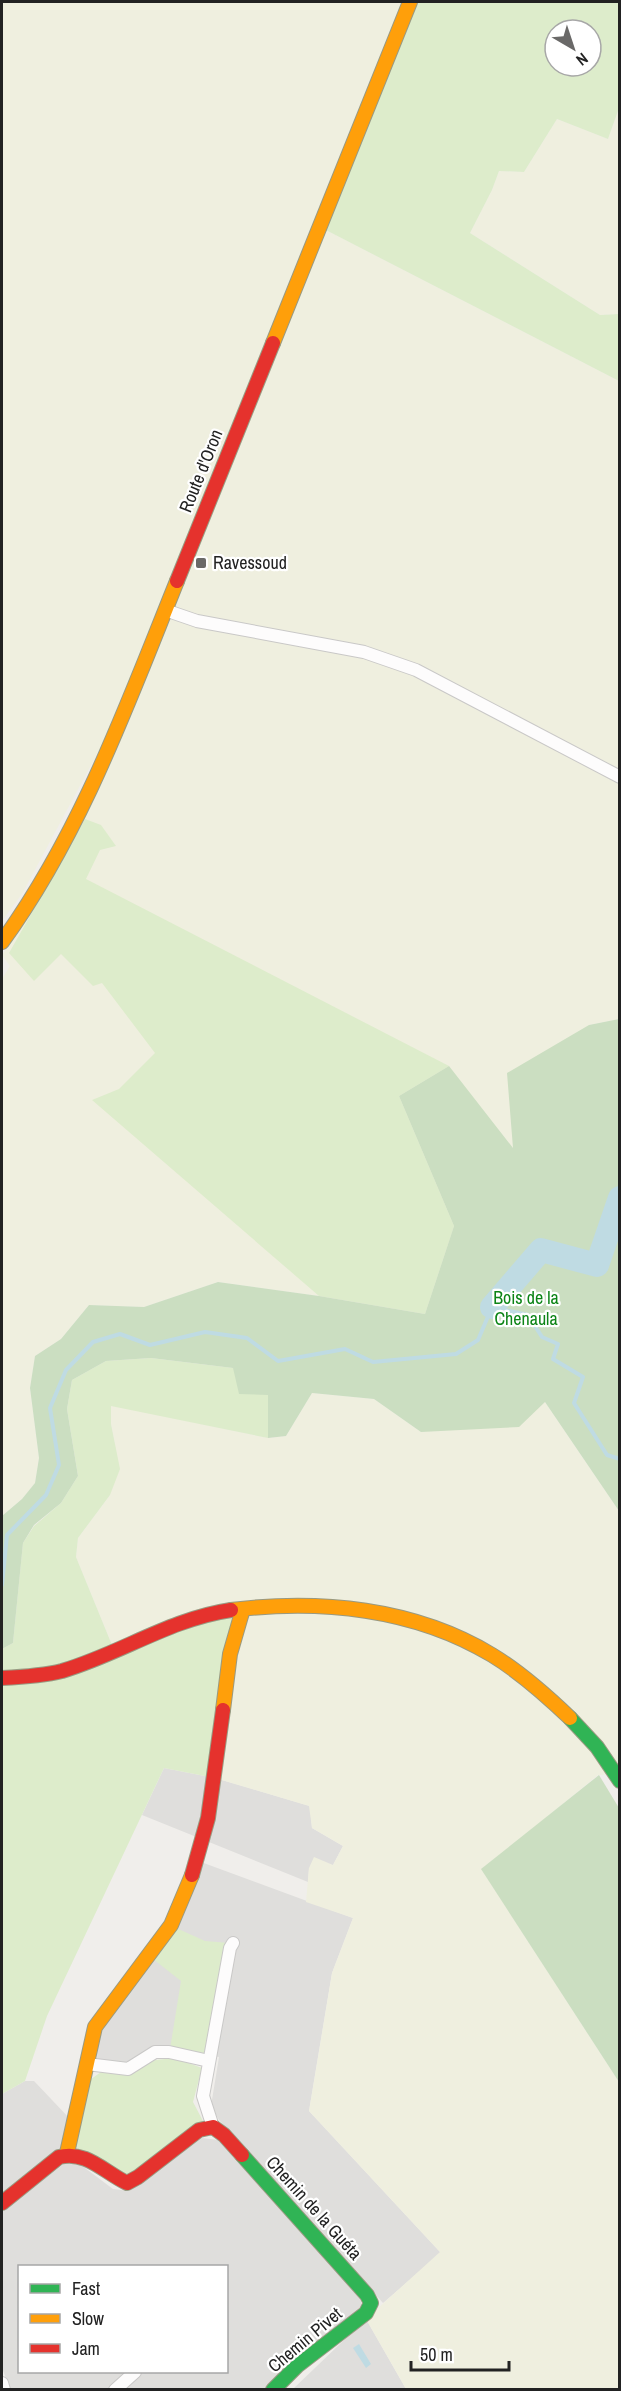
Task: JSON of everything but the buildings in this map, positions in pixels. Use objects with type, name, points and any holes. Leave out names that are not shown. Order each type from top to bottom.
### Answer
[{"type":"main road","name":"Route d'Oron","points":[[2,942],[32,901],[66,841],[103,761],[410,2]]},
{"type":"main road","points":[[2,1678],[28,1677],[59,1671],[188,1620],[215,1613],[315,1605],[373,1611],[430,1627],[483,1650],[527,1680],[568,1716],[610,1764],[620,1781]]},
{"type":"main road","points":[[67,2153],[95,2027],[171,1924],[195,1867],[208,1818],[215,1779],[230,1654],[243,1609]]},
{"type":"main road","points":[[2,2203],[67,2153],[82,2156],[117,2180],[127,2183],[199,2130],[213,2127]]},
{"type":"main road","name":"Chemin de la Guéta","points":[[213,2127],[224,2135],[367,2295],[371,2303],[366,2313],[359,2318]]},
{"type":"main road","name":"Chemin Pivet","points":[[273,2390],[297,2366],[359,2318]]},
{"type":"street","points":[[165,610],[197,621],[364,651],[416,670],[620,777]]},
{"type":"street","name":"Chemin de la Guéta","points":[[213,2127],[203,2096],[230,1948],[233,1943]]},
{"type":"street","points":[[87,2064],[128,2069],[155,2052],[169,2052],[209,2061]]},
{"type":"street","points":[[115,2390],[134,2373]]},
{"type":"street","points":[[2,2383],[4,2390]]},
{"type":"shaded area","points":[[164,1768],[215,1778],[310,1806],[312,1828],[343,1846],[333,1865],[309,1868],[308,1882],[142,1815]]},
{"type":"shaded area","points":[[201,1862],[353,1918],[332,1973],[309,2111],[441,2253],[383,2303],[219,2120],[211,2106],[219,2057],[156,2047],[124,2065],[97,2060],[98,2029]]},
{"type":"shaded area","points":[[25,2081],[34,2081],[70,2119],[63,2147],[2,2198],[2,2094]]},
{"type":"shaded area","points":[[202,2138],[219,2140],[360,2297],[362,2308],[267,2389],[10,2389],[2,2368],[2,2210],[64,2164],[77,2162],[113,2189],[129,2191]]},
{"type":"shaded area","points":[[366,2319],[406,2389],[292,2390]]},
{"type":"green space","points":[[2,2],[410,2],[320,227],[619,381],[619,1019],[589,1025],[513,1149],[425,1314],[218,1282],[144,1307],[89,1305],[61,1339],[35,1356],[30,1388],[39,1458],[35,1483],[22,1499],[2,1516],[2,979],[10,966],[2,955],[38,904],[135,683],[22,894],[2,921]]},
{"type":"green space","points":[[410,2],[619,2],[619,108],[608,139],[557,119],[524,172],[499,171],[470,233],[600,315],[619,314],[619,381],[320,227]]},
{"type":"green space","points":[[619,108],[619,314],[600,315],[470,233],[499,171],[524,172],[557,119],[608,139]]},
{"type":"green space","points":[[85,819],[101,825],[116,846],[100,850],[86,879],[449,1066],[399,1096],[454,1226],[425,1314],[319,1296],[92,1100],[119,1089],[155,1053],[102,983],[93,986],[61,954],[34,981],[9,953]]},
{"type":"green space","name":"Bois de la Chenaula","points":[[619,1019],[619,1511],[545,1402],[519,1427],[421,1432],[374,1399],[312,1393],[286,1436],[268,1438],[268,1395],[239,1394],[233,1368],[151,1358],[106,1361],[72,1380],[67,1409],[78,1476],[61,1503],[34,1525],[23,1543],[13,1643],[2,1649],[2,1516],[22,1499],[35,1483],[39,1458],[30,1388],[35,1356],[61,1339],[89,1305],[144,1307],[218,1282],[425,1314],[454,1226],[399,1096],[449,1066],[513,1148],[507,1073],[589,1025]]},
{"type":"green space","points":[[151,1358],[233,1368],[268,1395],[268,1438],[111,1406],[111,1424],[120,1469],[110,1495],[78,1538],[76,1557],[114,1650],[243,1609],[215,1778],[164,1768],[47,2016],[25,2081],[2,2094],[2,1649],[13,1643],[23,1543],[34,1526],[61,1503],[78,1476],[67,1409],[72,1380],[106,1361]]},
{"type":"green space","points":[[312,1393],[374,1399],[421,1432],[545,1402],[619,1511],[619,1774],[598,1775],[482,1870],[619,2082],[619,2389],[406,2389],[366,2319],[440,2252],[309,2111],[332,1973],[353,1918],[306,1902],[309,1868],[314,1857],[333,1865],[343,1846],[312,1828],[309,1806],[215,1778],[114,1650],[76,1557],[78,1538],[110,1495],[115,1444],[111,1424],[111,1405],[268,1438],[286,1436]]},
{"type":"green space","points":[[599,1775],[619,1808],[619,2082],[481,1869]]},
{"type":"green space","points":[[174,1927],[205,1941],[229,1943],[204,2056],[170,2049],[181,1981],[153,1959]]},
{"type":"green space","points":[[175,2058],[202,2068],[193,2102],[203,2121],[132,2175],[118,2175],[73,2145],[87,2082],[101,2072],[128,2074],[155,2060]]},
{"type":"water","points":[[359,2344],[371,2364],[366,2368],[353,2348]]},
{"type":"waterway","points":[[492,1307],[541,1250],[597,1265],[620,1198]]},
{"type":"waterway","points":[[2,1585],[7,1535],[46,1495],[59,1465],[50,1408],[66,1370],[93,1342],[120,1334],[150,1345],[205,1332],[247,1338],[278,1361],[345,1349],[373,1362],[456,1354],[478,1340],[492,1307],[528,1315],[542,1337],[558,1344],[553,1359],[583,1377],[574,1403],[607,1455],[620,1459]]},
{"type":"traffic: fast","points":[[570,1718],[597,1747],[620,1781]]},
{"type":"traffic: fast","points":[[242,2155],[367,2295],[371,2303],[366,2313],[297,2366],[273,2390]]},
{"type":"traffic: slow","points":[[273,343],[410,2]]},
{"type":"traffic: slow","points":[[2,942],[56,857],[79,813],[120,721],[177,581]]},
{"type":"traffic: slow","points":[[231,1610],[298,1606],[332,1607],[399,1617],[431,1627],[462,1639],[492,1655],[532,1684],[570,1718]]},
{"type":"traffic: slow","points":[[223,1710],[230,1654],[243,1609]]},
{"type":"traffic: slow","points":[[67,2153],[95,2027],[171,1925],[192,1875]]},
{"type":"traffic: jam","points":[[177,581],[273,343]]},
{"type":"traffic: jam","points":[[2,1678],[62,1671],[187,1621],[231,1610]]},
{"type":"traffic: jam","points":[[192,1875],[208,1818],[223,1710]]},
{"type":"traffic: jam","points":[[2,2203],[59,2157],[86,2159],[127,2183],[199,2130],[213,2127],[224,2135],[242,2155]]},
{"type":"place","name":"Ravessoud","points":[[201,563]]}]
